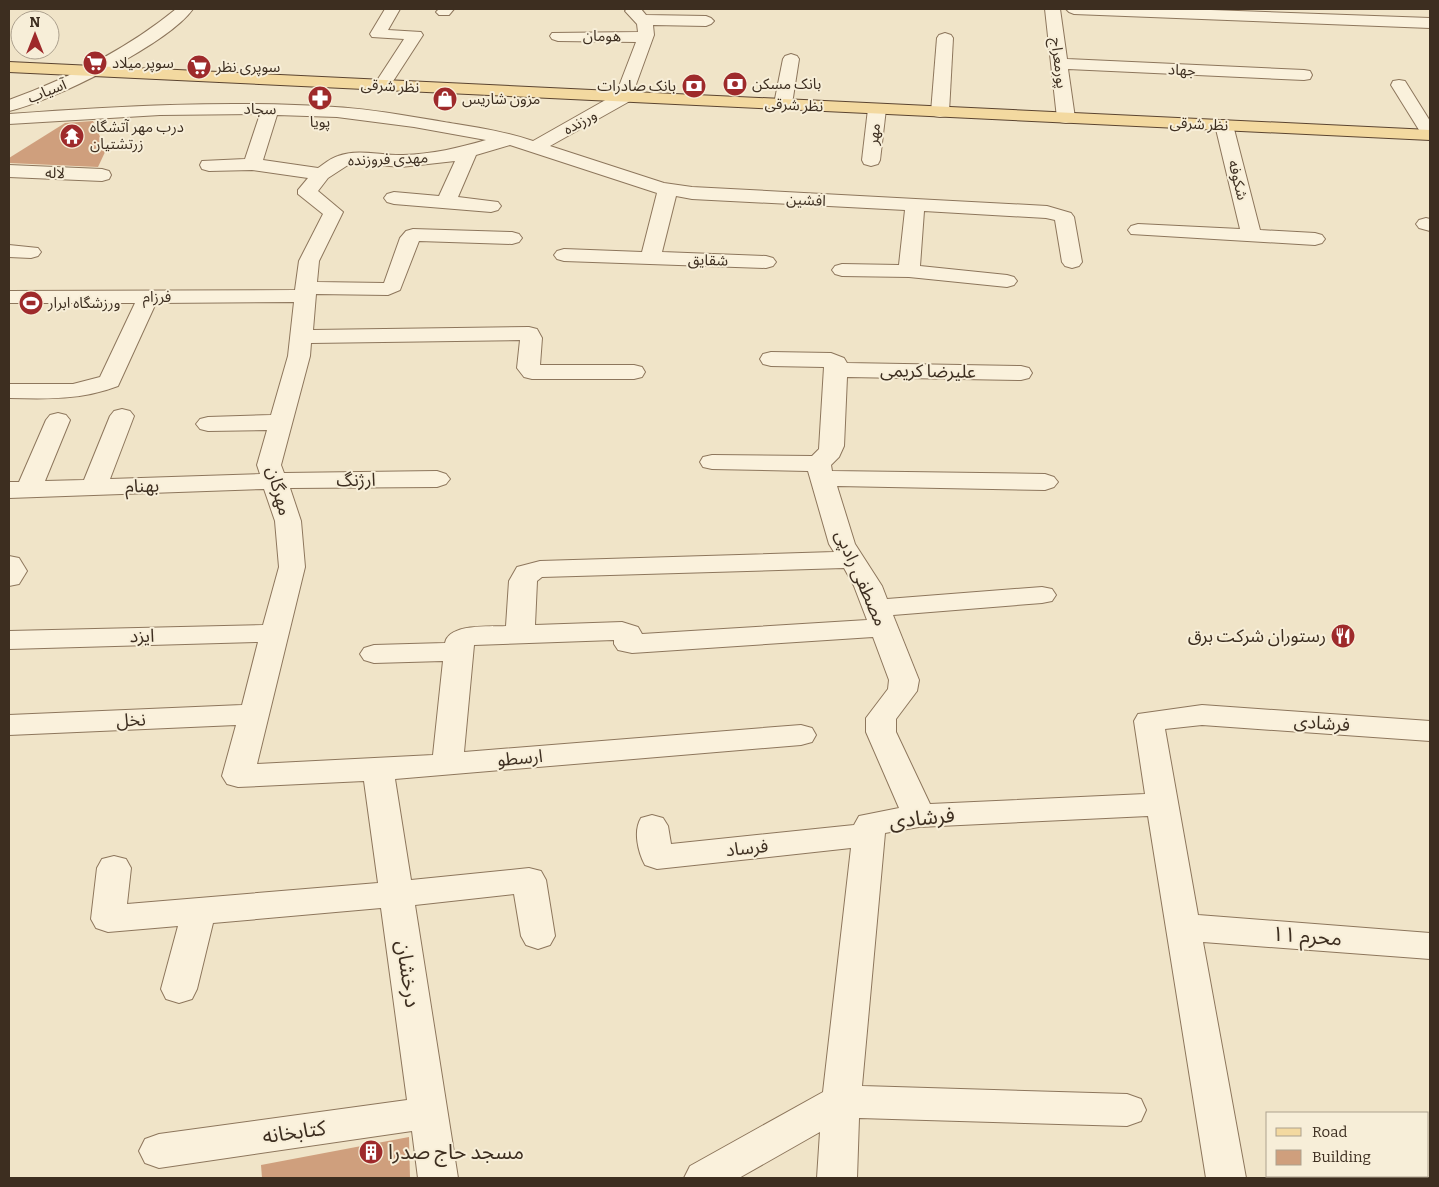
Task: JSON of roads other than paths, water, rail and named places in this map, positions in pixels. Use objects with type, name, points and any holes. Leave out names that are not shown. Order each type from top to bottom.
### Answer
[{"type":"main road","name":"نظر شرقی","points":[[9,67],[1430,135]]},
{"type":"street","name":"آسیاب","points":[[9,106],[93,71],[135,48],[186,9]]},
{"type":"street","points":[[382,85],[415,35],[378,34],[392,9]]},
{"type":"street","name":"پورمعراج","points":[[1052,9],[1066,118]]},
{"type":"street","points":[[1074,9],[1430,23]]},
{"type":"street","points":[[638,14],[706,21]]},
{"type":"street","points":[[624,97],[645,37],[645,23],[638,14]]},
{"type":"street","name":"هومان","points":[[558,36],[645,37]]},
{"type":"street","points":[[940,112],[945,38]]},
{"type":"street","points":[[783,104],[791,60]]},
{"type":"street","name":"جهاد","points":[[1060,64],[1304,75]]},
{"type":"street","points":[[1398,85],[1430,135]]},
{"type":"street","name":"ورزنده","points":[[535,147],[624,97]]},
{"type":"street","points":[[252,164],[270,109]]},
{"type":"street","name":"سجاد","points":[[9,119],[160,110],[270,109],[337,112],[414,122],[510,139]]},
{"type":"street","name":"مهر","points":[[871,160],[877,109]]},
{"type":"street","name":"شکوفه","points":[[1224,125],[1252,236]]},
{"type":"street","name":"افشین","points":[[510,139],[668,189],[692,193],[1058,214],[1064,217],[1072,262]]},
{"type":"street","name":"مهدی فروزنده","points":[[332,210],[308,194],[308,190],[321,174],[343,160],[368,158],[401,161],[448,157],[510,139]]},
{"type":"street","points":[[446,203],[469,150]]},
{"type":"street","points":[[209,165],[252,164],[321,174]]},
{"type":"street","name":"لاله","points":[[9,171],[102,175]]},
{"type":"street","points":[[650,258],[668,189]]},
{"type":"street","points":[[394,198],[491,206]]},
{"type":"street","points":[[909,271],[914,206]]},
{"type":"street","name":"مهرگان","points":[[238,776],[292,567],[288,521],[269,465],[299,356],[309,261],[333,212],[332,210]]},
{"type":"street","points":[[1138,230],[1314,239]]},
{"type":"street","name":"فرزام","points":[[9,297],[148,297],[388,289],[393,286],[410,238],[413,235],[512,238]]},
{"type":"street","points":[[9,251],[31,252]]},
{"type":"street","name":"شقایق","points":[[564,255],[766,262]]},
{"type":"street","points":[[842,270],[909,271],[1007,281]]},
{"type":"street","points":[[9,391],[83,391],[110,381],[148,297]]},
{"type":"street","points":[[301,337],[521,333],[529,334],[531,338],[528,368],[532,372],[634,372]]},
{"type":"street","name":"علیرضا کریمی","points":[[771,359],[835,365],[1021,373]]},
{"type":"street","points":[[820,471],[832,446],[835,365]]},
{"type":"street","points":[[94,487],[122,416]]},
{"type":"street","points":[[19,490],[58,420]]},
{"type":"street","points":[[208,424],[280,422]]},
{"type":"street","points":[[712,462],[820,471],[1045,482]]},
{"type":"street","name":"مصطفی رادپی","points":[[820,471],[842,544],[868,586],[904,680],[902,692],[881,718],[881,732],[919,816]]},
{"type":"street","name":"ارژنگ","points":[[275,481],[437,478]]},
{"type":"street","name":"بهنام","points":[[19,490],[275,481]]},
{"type":"street","points":[[520,634],[524,580],[528,573],[540,568],[852,560]]},
{"type":"street","points":[[9,564],[13,571],[9,578]]},
{"type":"street","points":[[447,764],[460,640],[465,637],[622,631],[628,633],[628,644],[632,644],[880,618],[1042,595]]},
{"type":"street","name":"ایزد","points":[[9,640],[275,633]]},
{"type":"street","points":[[374,654],[459,652]]},
{"type":"street","name":"نخل","points":[[9,725],[254,714]]},
{"type":"street","name":"فرشادی","points":[[1226,1178],[1149,721],[1202,715],[1430,731]]},
{"type":"street","name":"ارسطو","points":[[238,776],[378,770],[801,735]]},
{"type":"street","name":"درخشان","points":[[378,770],[438,1178]]},
{"type":"street","name":"فرشادی","points":[[838,1178],[841,1100],[870,824],[919,816],[1162,804]]},
{"type":"street","name":"فرساد","points":[[652,826],[657,857],[868,835]]},
{"type":"street","points":[[114,868],[108,919],[396,894],[529,880],[538,936]]},
{"type":"street","points":[[178,989],[199,910]]},
{"type":"street","name":"۱۱ محرم","points":[[1183,927],[1430,946]]},
{"type":"street","points":[[704,1178],[841,1100],[1127,1110]]},
{"type":"street","name":"کتابخانه","points":[[159,1151],[428,1114]]},
{"type":"place","name":"سوپر میلاد","points":[[95,63]]},
{"type":"place","name":"سوپری نظر","points":[[199,67]]},
{"type":"place","name":"بانک مسکن","points":[[735,84]]},
{"type":"place","name":"بانک صادرات","points":[[694,86]]},
{"type":"place","name":"پویا","points":[[320,98]]},
{"type":"place","name":"مزون شاریس","points":[[445,99]]},
{"type":"place","name":"درب مهر آتشگاه زرتشتیان","points":[[72,136]]},
{"type":"place","name":"ورزشگاه ابرار","points":[[31,303]]},
{"type":"place","name":"رستوران شرکت برق","points":[[1343,636]]},
{"type":"place","name":"مسجد حاج صدرا","points":[[371,1152]]}]
